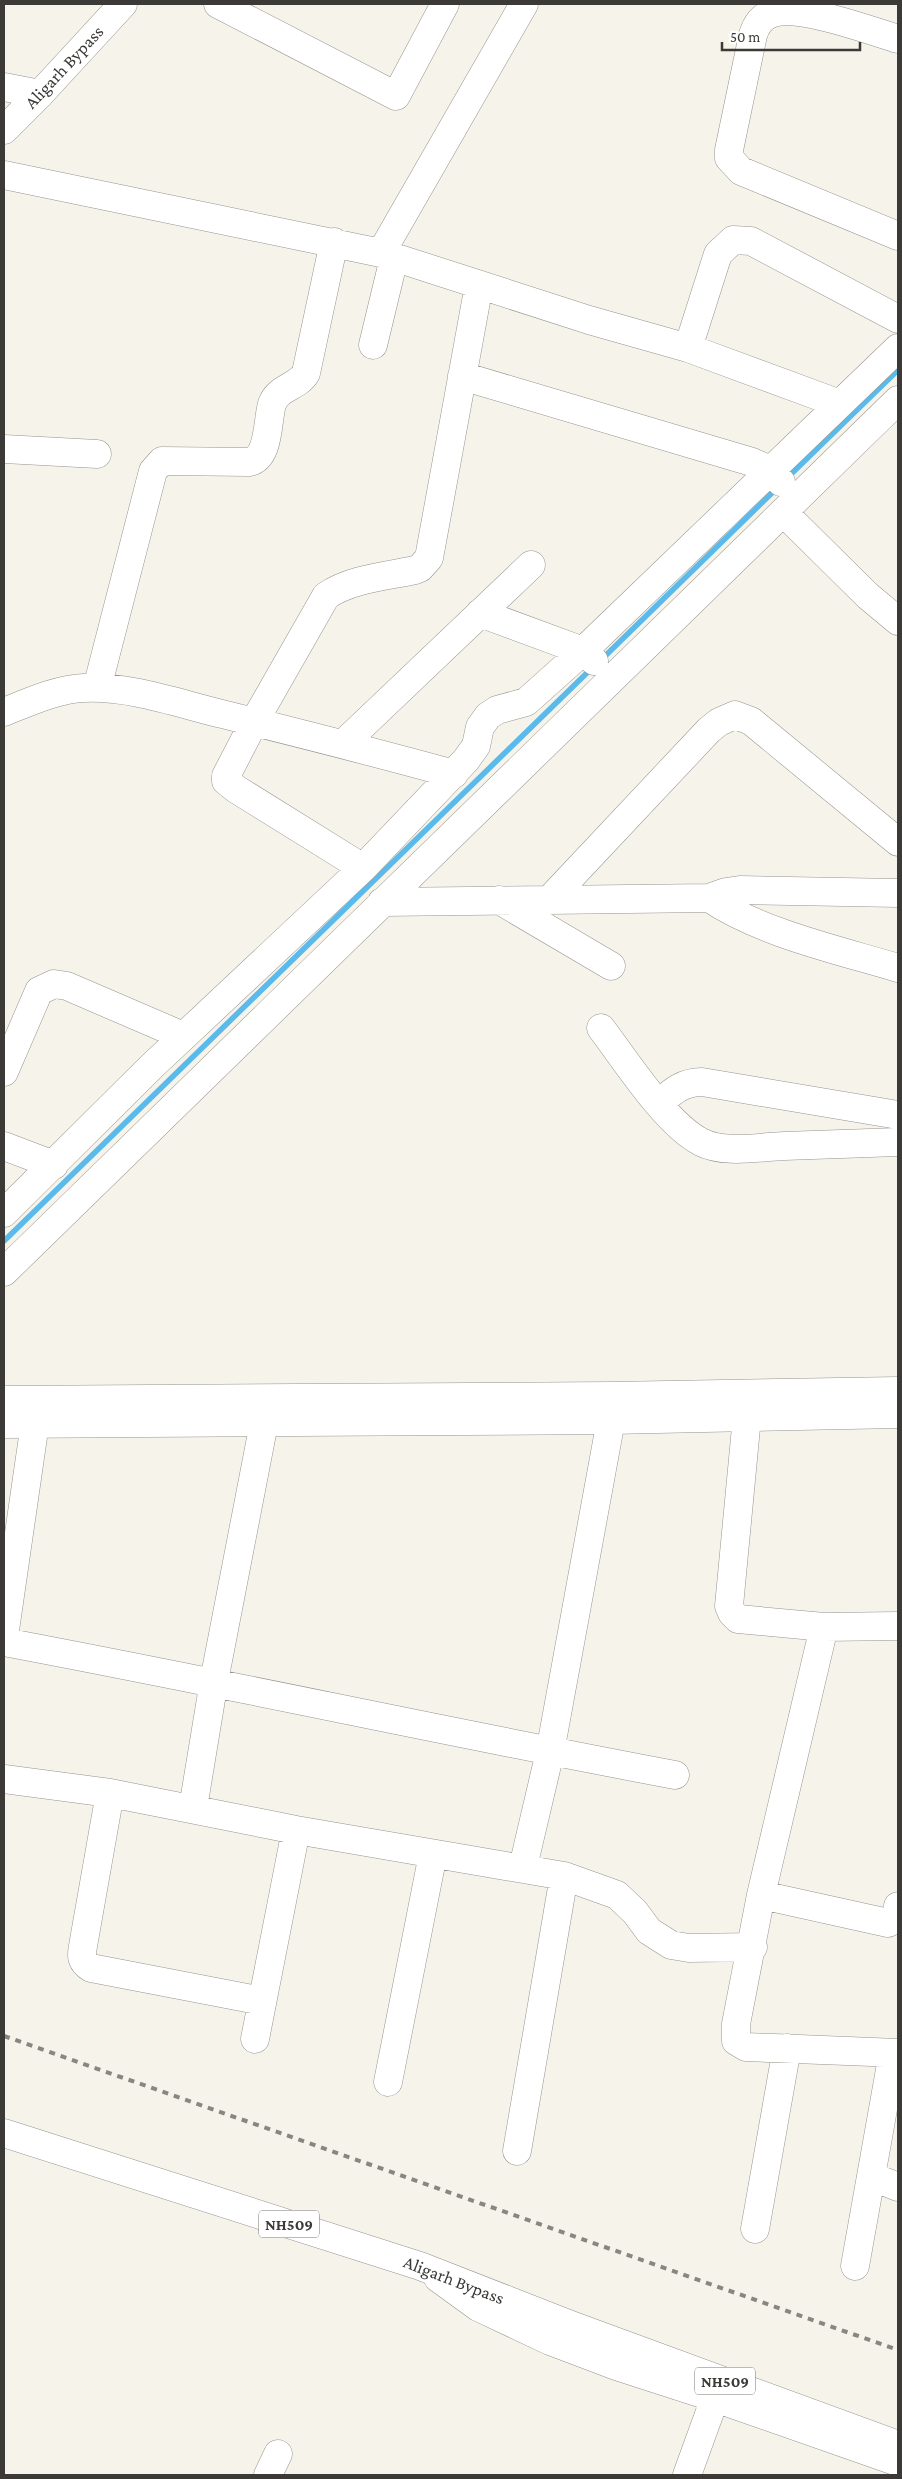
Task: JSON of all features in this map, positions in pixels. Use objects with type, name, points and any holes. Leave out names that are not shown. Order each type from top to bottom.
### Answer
[{"type":"main road","name":"Aligarh Bypass","points":[[4,130],[123,4]]},
{"type":"main road","points":[[218,4],[396,96],[445,4]]},
{"type":"main road","points":[[373,345],[388,255],[524,4]]},
{"type":"main road","points":[[898,38],[814,9],[771,13],[756,26],[729,150],[729,158],[741,171],[898,236]]},
{"type":"main road","points":[[4,88],[40,94]]},
{"type":"main road","points":[[4,175],[334,242],[388,255],[589,320],[688,348],[840,404]]},
{"type":"main road","points":[[688,348],[718,254],[733,240],[751,241],[898,319]]},
{"type":"main road","points":[[97,688],[153,471],[162,461],[249,462],[254,461],[262,454],[272,403],[280,391],[297,382],[306,373],[334,242]]},
{"type":"main road","points":[[363,868],[226,781],[229,768],[326,596],[336,589],[351,584],[415,570],[420,568],[429,558],[480,285]]},
{"type":"main road","points":[[4,1213],[184,1036],[363,868],[454,774],[476,746],[480,727],[488,716],[497,710],[526,702],[596,664],[783,489],[840,404],[898,348]]},
{"type":"main road","points":[[462,376],[752,462],[783,489],[868,596],[898,621]]},
{"type":"main road","points":[[4,1272],[382,902],[596,664],[783,489],[872,428],[898,400]]},
{"type":"main road","points":[[4,449],[98,454]]},
{"type":"main road","points":[[344,743],[531,565]]},
{"type":"main road","points":[[480,613],[596,664]]},
{"type":"main road","points":[[4,712],[65,692],[97,688],[156,697],[344,743],[454,774]]},
{"type":"main road","points":[[550,899],[709,730],[719,722],[734,715],[751,721],[898,842]]},
{"type":"main road","points":[[382,902],[709,898],[726,892],[740,890],[898,893]]},
{"type":"main road","points":[[709,898],[727,910],[761,924],[898,968]]},
{"type":"main road","points":[[499,900],[611,966]]},
{"type":"main road","points":[[4,1072],[38,991],[54,984],[67,986],[184,1036]]},
{"type":"main road","points":[[601,1028],[659,1103],[683,1129],[710,1146],[749,1147],[898,1142]]},
{"type":"main road","points":[[659,1103],[679,1086],[686,1083],[702,1082],[898,1115]]},
{"type":"main road","points":[[4,1146],[54,1165]]},
{"type":"main road","points":[[4,1400],[581,1397],[898,1391]]},
{"type":"main road","points":[[4,1424],[611,1420],[898,1414]]},
{"type":"main road","points":[[747,1417],[729,1606],[732,1613],[738,1618],[824,1628],[898,1626]]},
{"type":"main road","points":[[523,1867],[550,1752],[611,1420]]},
{"type":"main road","points":[[4,1637],[35,1423]]},
{"type":"main road","points":[[193,1808],[214,1681],[264,1423]]},
{"type":"main road","points":[[824,1628],[761,1895],[753,1947],[736,2024],[736,2041],[746,2047],[896,2053],[855,2266]]},
{"type":"main road","points":[[4,1642],[214,1681],[550,1752],[675,1775]]},
{"type":"main road","points":[[4,1779],[110,1793],[296,1830],[433,1854],[523,1867],[564,1876],[617,1895],[635,1912],[649,1931],[671,1945],[690,1948],[753,1947]]},
{"type":"main road","points":[[110,1793],[81,1956],[84,1964],[90,1968],[262,2001]]},
{"type":"main road","points":[[255,2039],[296,1830]]},
{"type":"main road","points":[[388,2082],[433,1854]]},
{"type":"main road","points":[[517,2151],[564,1876]]},
{"type":"main road","points":[[761,1895],[888,1923],[896,1919],[898,1906]]},
{"type":"main road","points":[[755,2229],[787,2048]]},
{"type":"main road","name":"Aligarh Bypass","points":[[4,2133],[420,2266],[898,2445]]},
{"type":"main road","points":[[872,2177],[898,2186]]},
{"type":"main road","points":[[420,2266],[478,2307],[550,2341],[616,2366],[715,2398],[898,2462]]},
{"type":"main road","points":[[687,2475],[715,2398]]},
{"type":"waterway","points":[[787,478],[898,370]]},
{"type":"waterway","points":[[601,660],[777,488]]},
{"type":"waterway","points":[[4,1241],[592,668]]},
{"type":"railway","points":[[4,2036],[898,2350]]}]
